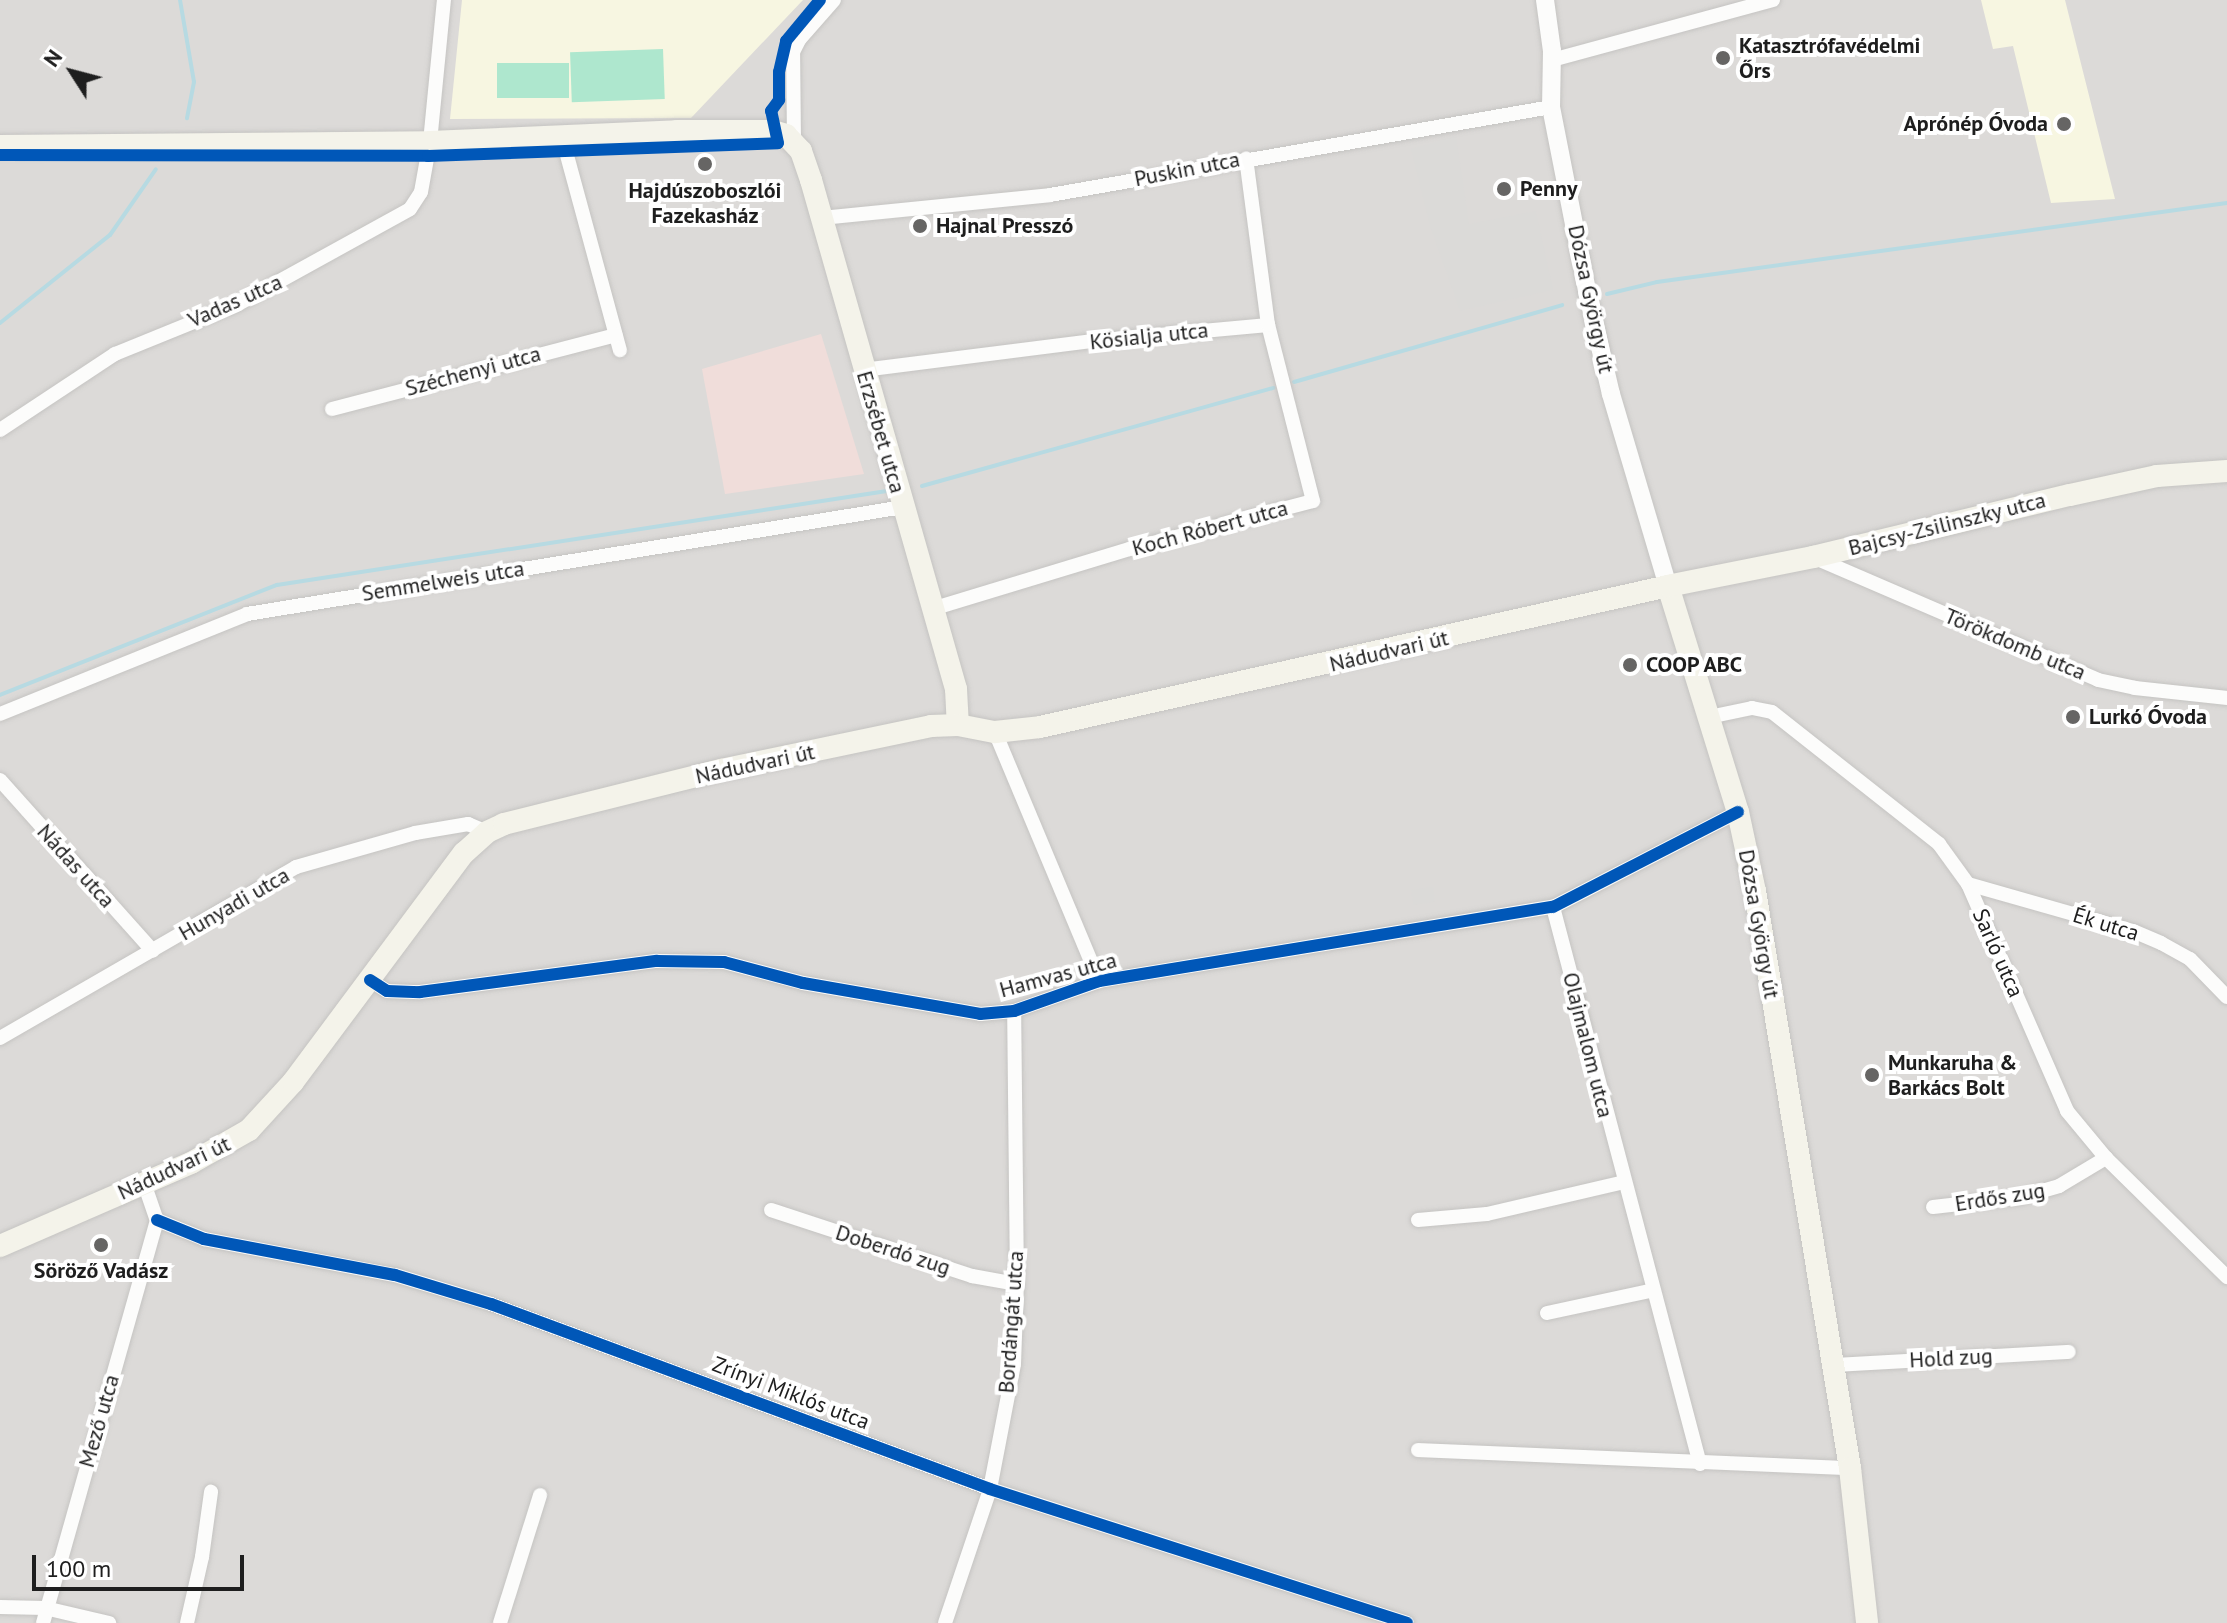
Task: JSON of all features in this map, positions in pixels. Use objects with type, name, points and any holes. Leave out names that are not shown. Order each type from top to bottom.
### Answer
[{"type":"main road","points":[[0,146],[430,142],[773,131],[794,141]]},
{"type":"main road","name":"Erzsébet utca","points":[[794,141],[801,151],[821,218],[956,689],[958,725]]},
{"type":"main road","name":"Bajcsy-Zsilinszky utca","points":[[1668,586],[1813,557],[2157,476],[2227,471]]},
{"type":"main road","name":"Dózsa György út","points":[[1668,586],[1738,812],[1755,891],[1850,1468],[1867,1623]]},
{"type":"main road","name":"Nádudvari út","points":[[0,1246],[231,1143],[266,1116],[464,853],[487,832],[527,816],[931,726],[958,725],[995,732],[1040,727],[1320,667],[1668,586]]},
{"type":"street","name":"Vadas utca","points":[[0,430],[115,354],[238,304],[402,215],[419,199],[430,142],[444,0]]},
{"type":"street","points":[[794,141],[793,52],[799,40],[834,0]]},
{"type":"street","name":"Dózsa György út","points":[[1545,0],[1552,56],[1551,107],[1611,394],[1668,586]]},
{"type":"street","points":[[1552,56],[1773,0]]},
{"type":"street","name":"Puskin utca","points":[[821,218],[1050,195],[1246,158],[1551,107]]},
{"type":"street","points":[[562,137],[620,350]]},
{"type":"street","points":[[1246,158],[1268,325]]},
{"type":"street","name":"Kösialja utca","points":[[863,370],[1093,341],[1268,325]]},
{"type":"street","name":"Koch Róbert utca","points":[[932,609],[1130,549],[1313,501],[1268,325]]},
{"type":"street","name":"Széchenyi utca","points":[[332,409],[616,335]]},
{"type":"street","name":"Semmelweis utca","points":[[0,714],[247,614],[903,507]]},
{"type":"street","name":"Törökdomb utca","points":[[1813,557],[2098,680],[2135,688],[2227,698]]},
{"type":"street","name":"Sarló utca","points":[[1709,717],[1752,708],[1772,712],[1939,844],[1968,884],[2067,1111],[2106,1158],[2227,1277]]},
{"type":"street","points":[[995,732],[1099,981]]},
{"type":"street","name":"Nádas utca","points":[[0,780],[153,951]]},
{"type":"street","name":"Hamvas utca","points":[[370,980],[387,991],[420,992],[657,961],[724,962],[803,983],[906,1002],[980,1014],[1014,1011],[1099,981],[1553,907],[1738,812]]},
{"type":"street","name":"Hunyadi utca","points":[[0,1038],[296,867],[415,833],[468,824],[487,832]]},
{"type":"street","name":"Ék utca","points":[[1968,884],[2133,931],[2161,943],[2196,964],[2227,997]]},
{"type":"street","name":"Olajmalom utca","points":[[1553,907],[1700,1464]]},
{"type":"street","name":"Bordángát utca","points":[[945,1623],[990,1489],[1014,1364],[1017,1284],[1014,1011]]},
{"type":"street","name":"Erdős zug","points":[[1933,1207],[2021,1197],[2059,1186],[2106,1158]]},
{"type":"street","points":[[1418,1220],[1487,1214],[1624,1182]]},
{"type":"street","points":[[144,1183],[157,1220]]},
{"type":"street","name":"Doberdó zug","points":[[771,1210],[972,1276],[1017,1284]]},
{"type":"street","name":"Zrínyi Miklós utca","points":[[157,1220],[204,1239],[395,1275],[491,1304],[990,1489],[1407,1623]]},
{"type":"street","name":"Mező utca","points":[[44,1616],[157,1220]]},
{"type":"street","points":[[1547,1313],[1654,1290]]},
{"type":"street","name":"Hold zug","points":[[1833,1365],[2069,1352]]},
{"type":"street","points":[[1418,1450],[1850,1468]]},
{"type":"street","points":[[187,1623],[202,1557],[211,1492]]},
{"type":"street","points":[[500,1623],[540,1495]]},
{"type":"street","points":[[0,1607],[44,1616],[109,1623]]},
{"type":"shaded area","points":[[0,0],[2227,0],[2227,1623],[0,1623]]},
{"type":"shaded area","points":[[462,0],[803,0],[691,118],[450,119]]},
{"type":"shaded area","name":"Aprónép Óvoda","points":[[1981,0],[2065,0],[2115,199],[2051,203],[2013,46],[1993,49]]},
{"type":"shaded area","points":[[1456,136],[1469,224],[1536,211],[1553,290],[1460,311],[1430,226],[1411,149]]},
{"type":"shaded area","points":[[821,334],[864,474],[725,494],[702,369]]},
{"type":"shaded area","points":[[1433,887],[1435,902],[1413,905],[1411,890]]},
{"type":"green space","points":[[663,49],[665,99],[572,102],[570,52]]},
{"type":"green space","points":[[497,63],[569,63],[569,98],[497,98]]},
{"type":"waterway","points":[[180,0],[194,82],[187,118]]},
{"type":"waterway","points":[[0,323],[110,235],[156,169]]},
{"type":"waterway","points":[[1607,294],[1657,282],[2227,203]]},
{"type":"waterway","points":[[1294,382],[1562,305]]},
{"type":"waterway","points":[[922,486],[1274,388]]},
{"type":"waterway","points":[[0,695],[277,585],[887,491]]},
{"type":"cycle path","points":[[0,155],[428,156],[778,143],[771,111],[779,100],[779,72],[786,41],[820,0]]},
{"type":"cycle path","points":[[370,980],[387,991],[420,992],[657,961],[724,962],[803,983],[980,1014],[1014,1011],[1099,981],[1553,907],[1738,812]]},
{"type":"cycle path","points":[[157,1220],[204,1239],[395,1275],[491,1304],[990,1489],[1407,1623]]},
{"type":"place","name":"Katasztrófavédelmi Őrs","points":[[1723,58]]},
{"type":"place","name":"Aprónép Óvoda","points":[[2064,124]]},
{"type":"place","name":"Hajdúszoboszlói Fazekasház","points":[[705,164]]},
{"type":"place","name":"Penny","points":[[1504,189]]},
{"type":"place","name":"Hajnal Presszó","points":[[920,226]]},
{"type":"place","name":"COOP ABC","points":[[1630,665]]},
{"type":"place","name":"Lurkó Óvoda","points":[[2073,717]]},
{"type":"place","name":"Munkaruha & Barkács Bolt","points":[[1872,1075]]},
{"type":"place","name":"Söröző Vadász","points":[[101,1245]]}]
